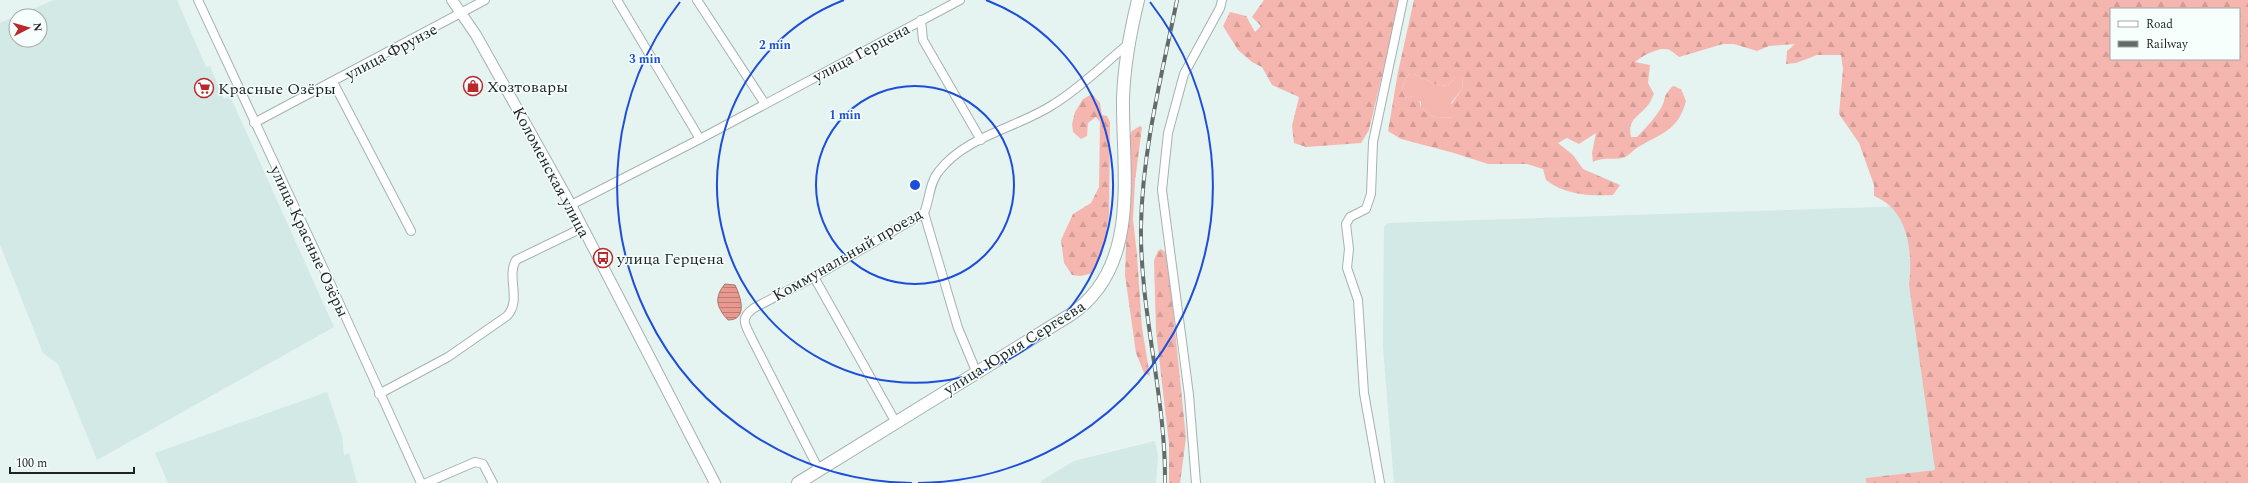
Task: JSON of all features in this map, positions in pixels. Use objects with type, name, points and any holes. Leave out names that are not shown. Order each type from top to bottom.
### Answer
[{"type":"main road","name":"улица Юрия Сергеева","points":[[798,483],[895,421],[1085,305],[1097,292],[1112,264],[1121,236],[1125,200],[1123,100],[1127,45],[1138,0]]},
{"type":"street","name":"улица Красные Озёры","points":[[198,0],[254,123],[327,276],[379,394],[421,483]]},
{"type":"street","name":"Коломенская улица","points":[[452,0],[460,14],[476,35],[571,205],[715,483]]},
{"type":"street","name":"улица Фрунзе","points":[[254,123],[485,0]]},
{"type":"street","points":[[617,0],[700,139]]},
{"type":"street","points":[[697,0],[765,104]]},
{"type":"street","name":"улица Герцена","points":[[571,205],[700,139],[960,0]]},
{"type":"street","points":[[1196,483],[1189,396],[1162,190],[1168,133],[1184,74],[1222,0]]},
{"type":"street","points":[[1380,483],[1364,393],[1358,300],[1348,268],[1349,239],[1346,224],[1350,217],[1366,209],[1371,194],[1373,142],[1403,0]]},
{"type":"street","points":[[921,20],[923,40],[981,140]]},
{"type":"street","name":"Коммунальный проезд","points":[[819,470],[744,322],[746,314],[814,277],[924,213],[932,183],[939,171],[968,146],[1054,105],[1127,45]]},
{"type":"street","points":[[333,82],[411,230]]},
{"type":"street","points":[[924,213],[958,328],[976,371]]},
{"type":"street","points":[[379,394],[448,357],[507,316],[513,310],[513,270],[516,260],[582,228]]},
{"type":"street","points":[[814,277],[895,421]]},
{"type":"street","points":[[426,483],[475,462],[483,464],[493,483]]},
{"type":"shaded area","points":[[54,0],[177,0],[206,67],[210,66],[224,99],[230,96],[334,327],[97,460],[58,364],[43,353],[0,245],[0,23],[8,20],[8,48],[48,48],[48,8],[35,8]]},
{"type":"shaded area","points":[[1912,206],[1935,470],[1867,478],[1866,483],[1394,483],[1383,347],[1384,227],[1388,223]]},
{"type":"shaded area","points":[[725,284],[735,285],[741,301],[741,312],[734,319],[728,320],[719,306],[719,293]]},
{"type":"shaded area","points":[[327,392],[342,436],[344,455],[349,453],[357,483],[168,483],[155,453]]},
{"type":"shaded area","points":[[1155,441],[1158,456],[1156,483],[1042,483],[1041,481],[1074,461]]},
{"type":"green space","points":[[1264,0],[1400,0],[1369,130],[1361,143],[1306,147],[1294,143],[1292,126],[1299,97],[1272,85],[1262,67],[1252,62],[1238,50],[1223,26],[1230,12],[1246,16],[1255,32],[1261,26],[1252,17]]},
{"type":"green space","points":[[1414,0],[2248,0],[2248,483],[1866,483],[1866,478],[1935,470],[1909,285],[1909,246],[1902,222],[1895,211],[1886,203],[1874,196],[1874,185],[1859,143],[1839,114],[1843,69],[1841,55],[1817,55],[1796,63],[1786,64],[1787,51],[1795,44],[1769,46],[1757,51],[1734,44],[1723,44],[1679,57],[1667,49],[1649,53],[1635,62],[1650,65],[1648,83],[1654,94],[1649,104],[1632,122],[1630,131],[1631,137],[1637,137],[1653,119],[1663,105],[1667,93],[1673,86],[1681,89],[1686,101],[1679,118],[1669,129],[1638,147],[1625,157],[1601,159],[1593,162],[1592,153],[1596,133],[1579,144],[1567,138],[1558,143],[1573,155],[1583,169],[1620,185],[1613,195],[1586,195],[1569,192],[1546,180],[1543,169],[1527,164],[1488,164],[1401,139],[1388,131],[1398,72]],"holes":[[[1409,74],[1414,74],[1435,84],[1448,86],[1455,77],[1463,77],[1462,89],[1448,109],[1455,117],[1436,118],[1421,108],[1418,95],[1406,98],[1403,92],[1403,86]]]},
{"type":"green space","points":[[1409,74],[1414,74],[1435,84],[1448,86],[1455,77],[1463,77],[1462,89],[1451,103],[1455,117],[1436,118],[1421,108],[1421,102],[1414,96],[1406,98],[1403,92],[1403,86]]},
{"type":"green space","points":[[1092,94],[1100,103],[1102,115],[1107,116],[1110,122],[1109,216],[1102,254],[1093,273],[1081,276],[1072,275],[1064,263],[1061,240],[1073,214],[1091,203],[1099,187],[1100,122],[1096,117],[1088,123],[1087,136],[1081,139],[1073,132],[1072,124],[1075,112],[1083,99]]},
{"type":"green space","points":[[1140,126],[1142,127],[1135,181],[1133,219],[1142,328],[1150,376],[1144,373],[1136,353],[1125,275],[1130,135],[1132,131]]},
{"type":"green space","points":[[1161,249],[1165,252],[1168,262],[1186,438],[1180,483],[1169,483],[1169,444],[1156,331],[1154,260],[1158,251]]},
{"type":"railway","points":[[1165,483],[1162,419],[1144,291],[1141,227],[1142,198],[1149,141],[1159,84],[1177,0]]},
{"type":"place","name":"Хозтовары","points":[[473,86]]},
{"type":"place","name":"Красные Озёры","points":[[204,88]]},
{"type":"place","name":"улица Герцена","points":[[603,258]]}]
